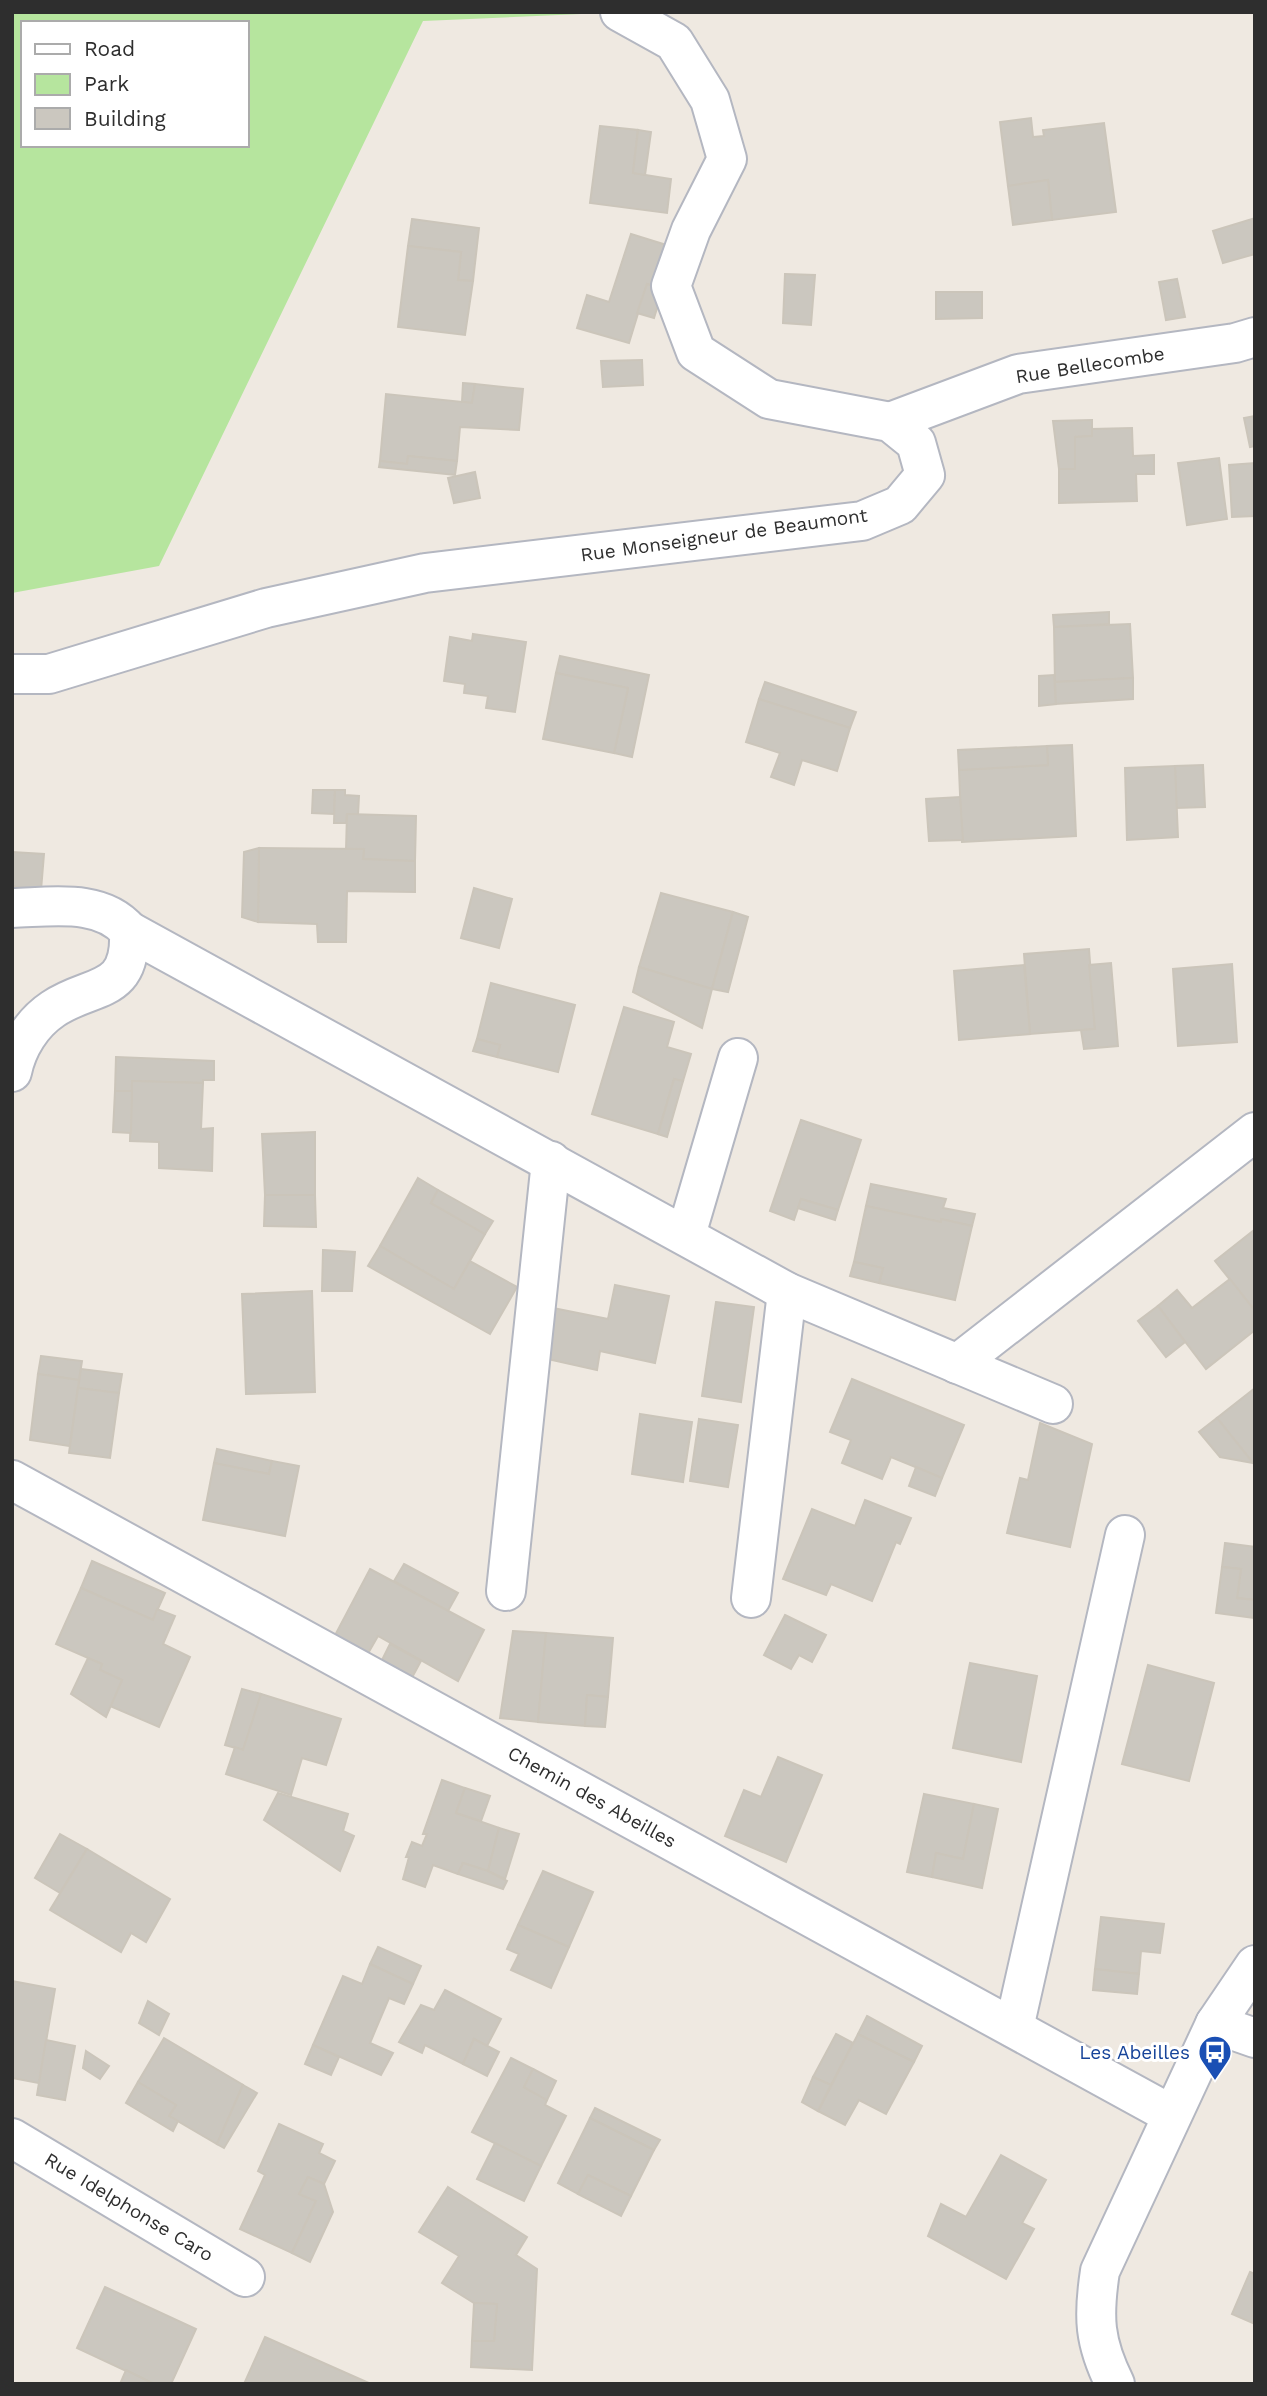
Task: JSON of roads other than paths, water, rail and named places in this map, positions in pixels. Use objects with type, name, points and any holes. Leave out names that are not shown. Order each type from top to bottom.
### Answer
[{"type":"street","name":"Rue Monseigneur de Beaumont","points":[[12,674],[49,674],[266,608],[425,573],[862,521],[900,505],[925,475],[916,443],[890,422],[769,399],[696,352],[671,286],[691,230],[727,159],[709,100],[674,42],[620,12]]},
{"type":"street","name":"Rue Bellecombe","points":[[890,422],[1018,374],[1235,343],[1255,337]]},
{"type":"street","points":[[12,908],[71,907],[107,911],[130,931],[787,1292],[1053,1404]]},
{"type":"street","points":[[12,1072],[30,1029],[54,1008],[103,989],[116,976],[127,962],[130,931]]},
{"type":"street","points":[[686,1235],[738,1058]]},
{"type":"street","points":[[957,1364],[1255,1132]]},
{"type":"street","points":[[506,1591],[551,1161]]},
{"type":"street","points":[[751,1598],[787,1292]]},
{"type":"street","name":"Chemin des Abeilles","points":[[12,1480],[1172,2115]]},
{"type":"street","points":[[1014,2028],[1125,1535]]},
{"type":"street","points":[[1115,2384],[1101,2356],[1094,2312],[1100,2271],[1215,2024],[1255,1965]]},
{"type":"street","points":[[1215,2024],[1255,2038]]},
{"type":"street","name":"Rue Idelphonse Caro","points":[[12,2138],[245,2277]]},
{"type":"place","name":"Les Abeilles","points":[[1215,2082]]}]
